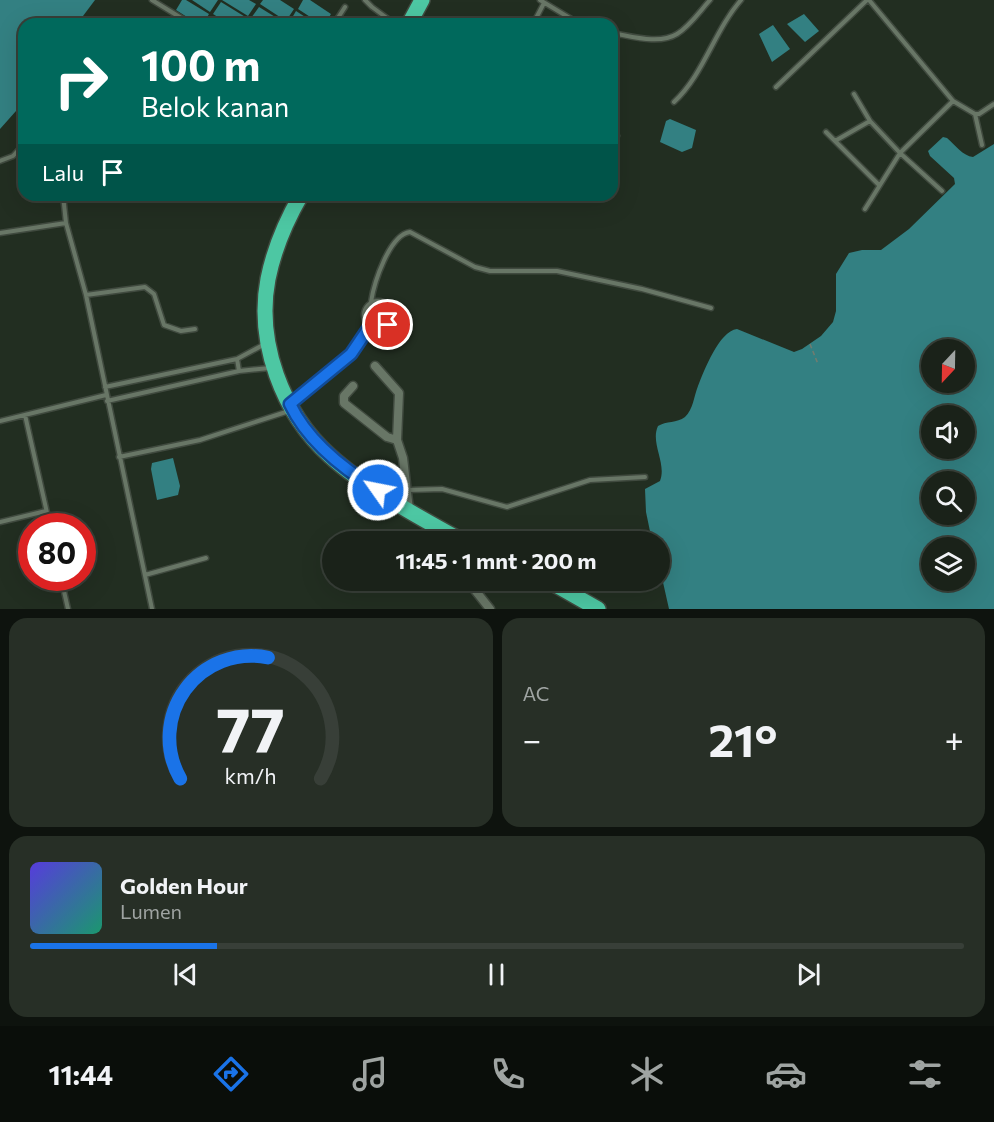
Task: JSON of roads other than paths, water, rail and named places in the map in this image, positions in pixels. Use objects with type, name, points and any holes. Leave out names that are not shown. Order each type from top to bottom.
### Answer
[{"type":"highway","points":[[412,18],[423,0]]},
{"type":"highway","points":[[298,201],[278,242],[268,280],[266,319],[274,368],[291,407],[329,456],[366,483],[445,531]]},
{"type":"highway","points":[[566,591],[592,606]]},
{"type":"street","points":[[375,366],[397,388],[399,393],[397,440],[403,458],[409,510]]},
{"type":"street","points":[[353,386],[344,396],[344,403],[387,436],[397,440]]},
{"type":"street","points":[[476,591],[490,609]]},
{"type":"lane","points":[[152,0],[181,18]]},
{"type":"lane","points":[[365,0],[386,18]]},
{"type":"lane","points":[[618,34],[650,39],[672,37],[686,27],[710,0]]},
{"type":"lane","points":[[674,102],[694,80],[729,14],[741,0]]},
{"type":"lane","points":[[776,87],[868,0],[953,101],[975,114],[979,114],[994,104]]},
{"type":"lane","points":[[535,18],[542,2],[572,18]]},
{"type":"lane","points":[[338,18],[345,7]]},
{"type":"lane","points":[[854,94],[870,121],[900,153],[942,191]]},
{"type":"lane","points":[[865,209],[900,153],[953,101]]},
{"type":"lane","points":[[975,114],[982,145]]},
{"type":"lane","points":[[835,141],[870,121]]},
{"type":"lane","points":[[826,132],[879,185]]},
{"type":"lane","points":[[0,161],[13,156],[18,151]]},
{"type":"lane","points":[[64,201],[66,223],[86,295],[152,609]]},
{"type":"lane","points":[[0,233],[66,223]]},
{"type":"lane","points":[[371,302],[386,302],[393,313],[391,322],[384,328],[370,326],[364,314],[365,309],[371,302],[376,279],[384,261],[400,236],[411,232],[475,267],[490,271],[557,271],[642,289],[711,308]]},
{"type":"lane","points":[[86,295],[144,287],[154,294],[164,325],[181,331],[195,329]]},
{"type":"lane","points":[[119,457],[200,440],[291,407],[351,354],[370,326]]},
{"type":"lane","points":[[105,387],[237,358],[268,342]]},
{"type":"lane","points":[[237,358],[239,371]]},
{"type":"lane","points":[[0,421],[239,371],[274,368]]},
{"type":"lane","points":[[0,522],[46,511],[25,415]]},
{"type":"lane","points":[[407,490],[442,489],[507,507],[590,480],[645,477]]},
{"type":"lane","points":[[145,575],[206,558]]},
{"type":"lane","points":[[64,591],[68,609]]},
{"type":"water","points":[[0,0],[95,0],[82,18],[18,18],[18,109],[0,129]]},
{"type":"water","points":[[182,0],[186,0],[209,14],[207,18],[189,18],[176,10]]},
{"type":"water","points":[[192,0],[218,0],[210,12]]},
{"type":"water","points":[[222,0],[249,0],[256,4],[248,16]]},
{"type":"water","points":[[263,0],[280,0],[294,9],[288,18],[281,18],[260,4]]},
{"type":"water","points":[[303,0],[310,0],[331,14],[329,18],[312,18],[298,9]]},
{"type":"water","points":[[221,2],[247,18],[219,18],[213,14]]},
{"type":"water","points":[[259,7],[277,18],[251,18]]},
{"type":"water","points":[[296,11],[307,18],[292,18]]},
{"type":"water","points":[[804,14],[819,31],[805,42],[787,24]]},
{"type":"water","points":[[773,25],[790,49],[772,62],[759,34]]},
{"type":"water","points":[[670,119],[696,130],[692,148],[682,152],[660,142],[666,121]]},
{"type":"water","points":[[943,137],[962,152],[973,157],[994,144],[994,609],[669,609],[665,591],[670,591],[670,531],[650,531],[646,512],[645,489],[660,481],[662,474],[656,439],[658,426],[682,419],[688,414],[713,353],[730,331],[737,329],[794,352],[821,336],[833,322],[836,311],[836,274],[849,253],[881,250],[909,229],[955,184],[954,178],[930,156],[928,151]]},
{"type":"water","points":[[173,458],[180,486],[178,495],[157,500],[152,463]]}]
